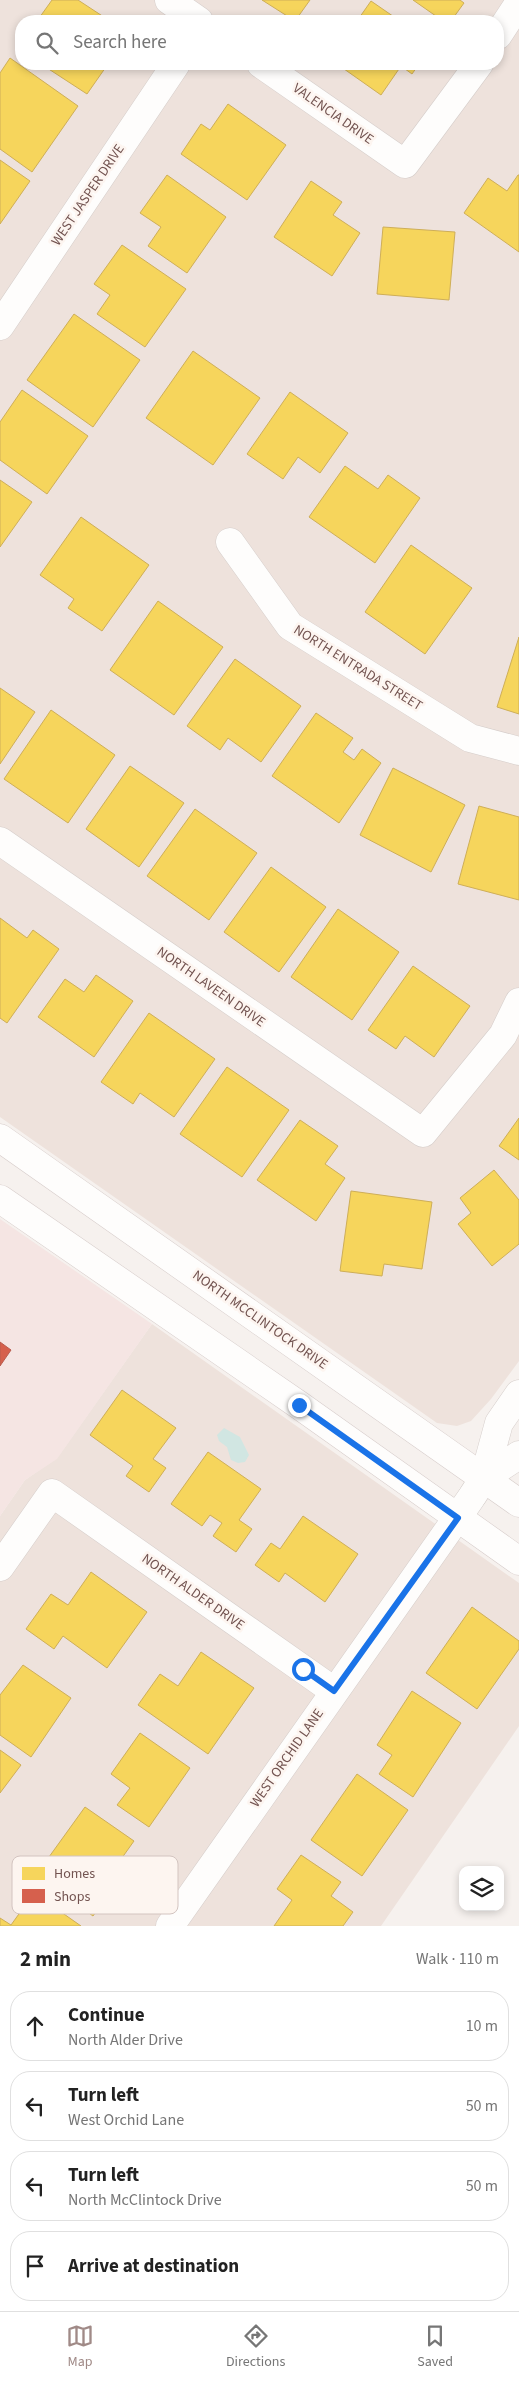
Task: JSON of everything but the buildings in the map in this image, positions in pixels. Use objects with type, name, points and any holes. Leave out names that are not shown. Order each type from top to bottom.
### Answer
[{"type":"street","points":[[168,0],[190,15]]},
{"type":"street","points":[[504,26],[519,4]]},
{"type":"street","name":"WEST JASPER DRIVE","points":[[0,326],[172,70]]},
{"type":"street","name":"VALENCIA DRIVE","points":[[270,70],[405,164],[475,70]]},
{"type":"street","name":"NORTH ENTRADA STREET","points":[[230,542],[290,626],[470,738],[519,751]]},
{"type":"street","name":"NORTH LAVEEN DRIVE","points":[[0,841],[422,1133],[503,1035],[519,1002]]},
{"type":"street","name":"NORTH MCCLINTOCK DRIVE","points":[[0,1138],[479,1487],[519,1503]]},
{"type":"street","points":[[0,1199],[519,1560]]},
{"type":"street","points":[[479,1487],[499,1423],[519,1394]]},
{"type":"street","points":[[479,1487],[519,1455]]},
{"type":"street","name":"WEST ORCHID LANE","points":[[170,1926],[479,1487]]},
{"type":"street","name":"NORTH ALDER DRIVE","points":[[0,1567],[52,1493],[334,1691]]},
{"type":"shaded area","points":[[0,0],[519,0],[519,1361],[491,1399],[471,1421],[457,1426],[437,1423],[0,1117]]},
{"type":"shaded area","points":[[0,1219],[152,1324],[57,1459],[25,1480],[0,1516]]},
{"type":"shaded area","points":[[152,1324],[519,1583],[519,1726],[381,1926],[0,1926],[0,1516],[25,1480],[57,1458]]},
{"type":"shaded area","points":[[224,1428],[240,1437],[249,1455],[245,1462],[238,1463],[231,1460],[227,1447],[219,1441],[217,1435]]},
{"type":"route","points":[[299,1405],[458,1518],[334,1691],[303,1669]]}]
